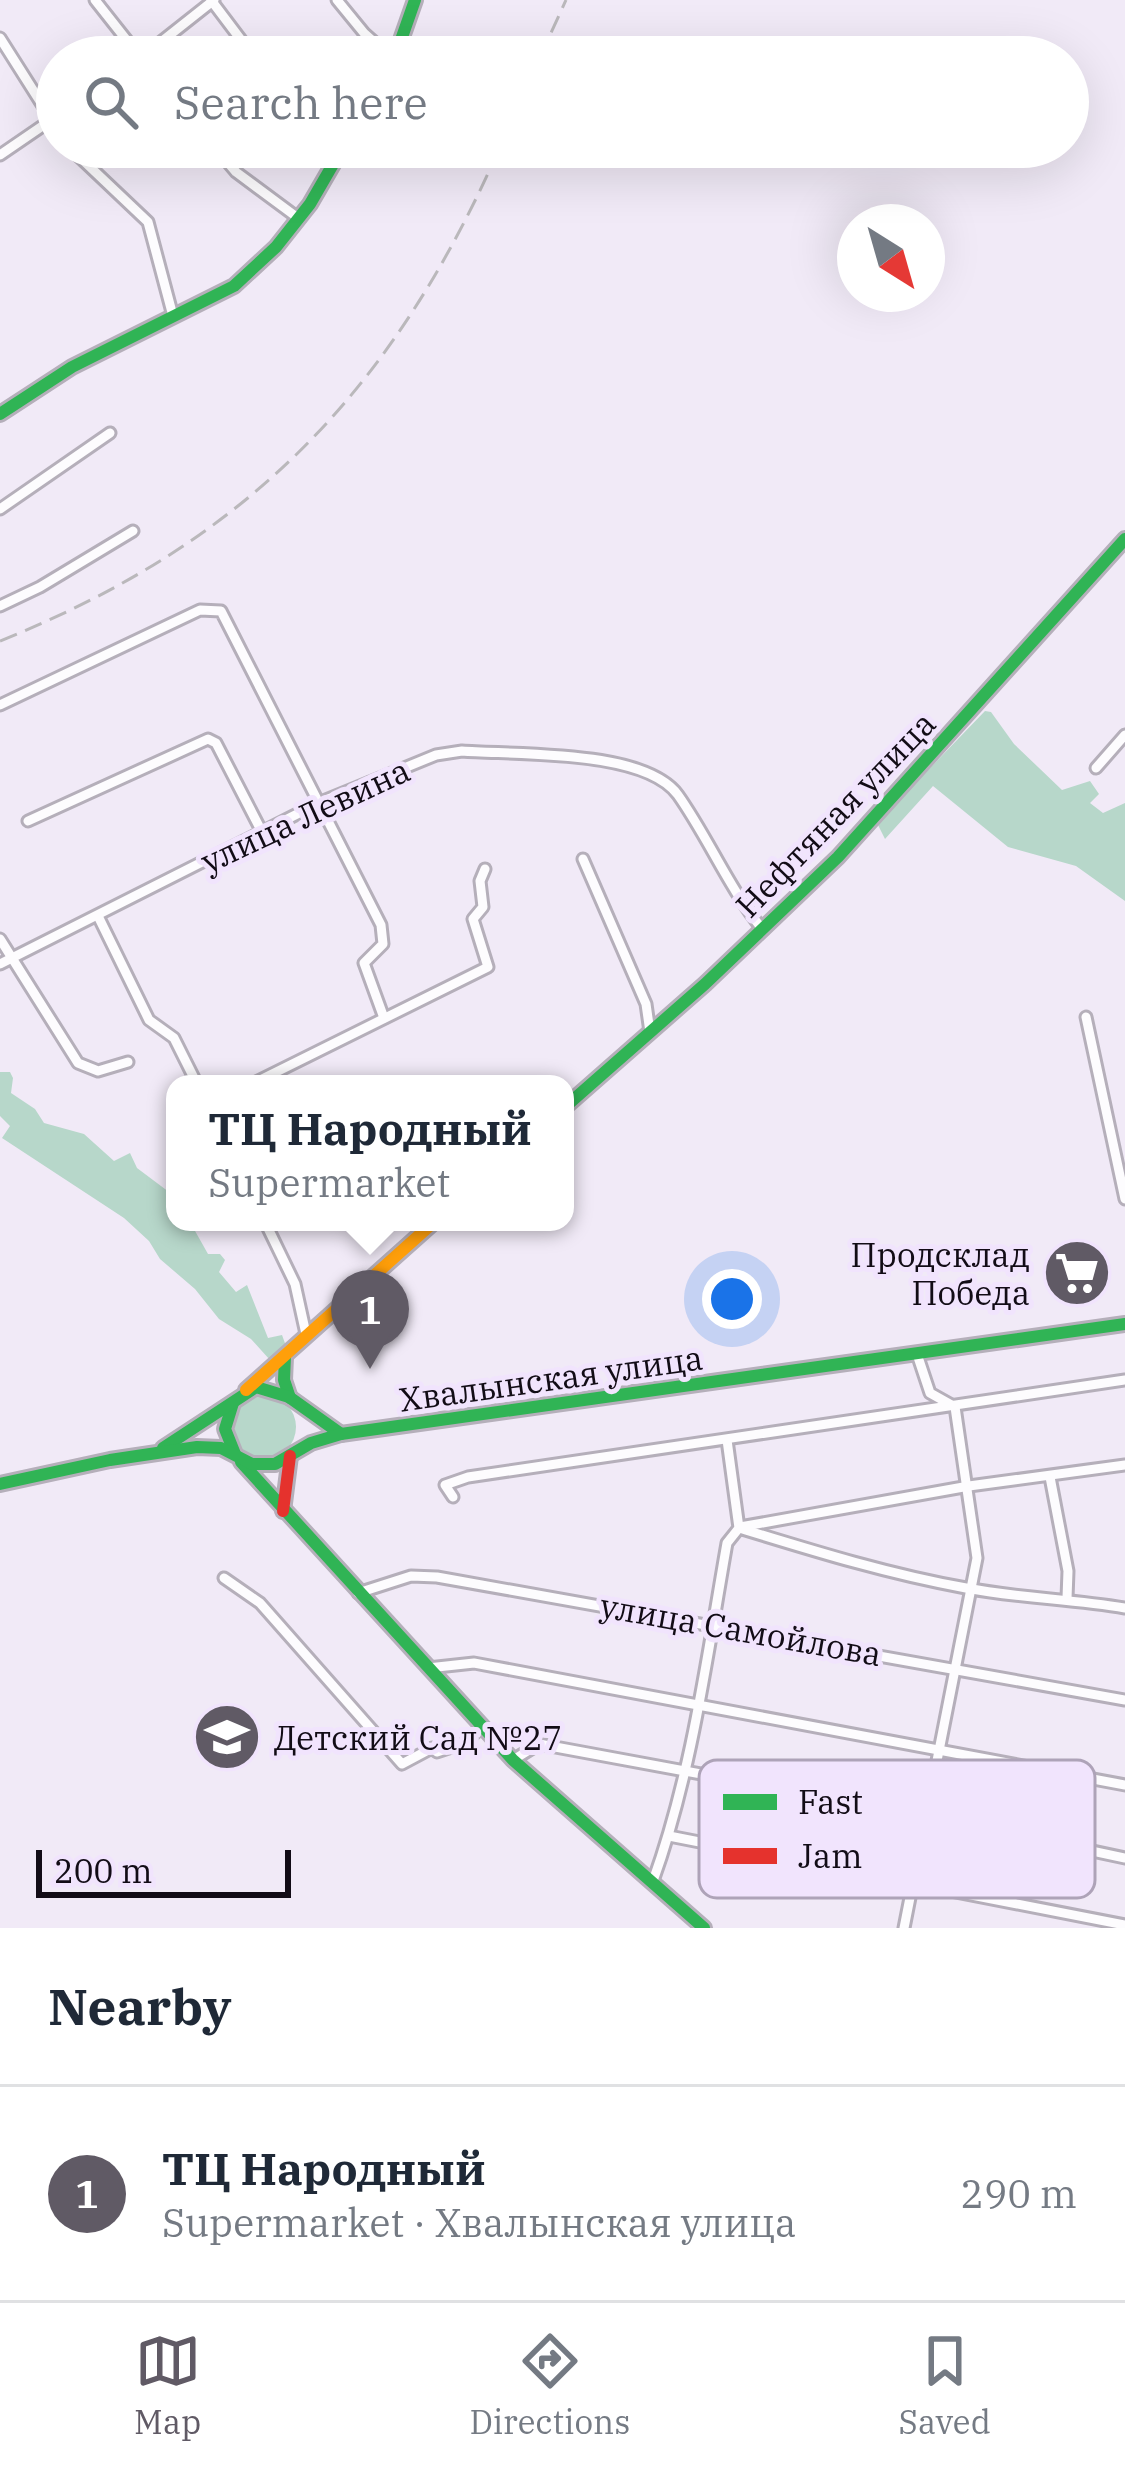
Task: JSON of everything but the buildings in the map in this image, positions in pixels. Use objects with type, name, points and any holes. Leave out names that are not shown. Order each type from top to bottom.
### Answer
[{"type":"main road","points":[[401,36],[415,0]]},
{"type":"main road","points":[[0,414],[72,367],[234,286],[276,247],[326,168]]},
{"type":"main road","name":"Нефтяная улица","points":[[574,1099],[838,857],[1125,538]]},
{"type":"main road","points":[[159,1451],[242,1393],[424,1231]]},
{"type":"main road","name":"Хвалынская улица","points":[[292,1454],[340,1434],[1125,1324]]},
{"type":"main road","points":[[283,1512],[302,1422],[282,1364],[288,1351]]},
{"type":"main road","points":[[290,1398],[273,1388],[242,1393],[225,1415],[224,1428],[239,1460],[513,1760],[704,1928]]},
{"type":"main road","points":[[302,1422],[340,1434]]},
{"type":"main road","points":[[0,1484],[159,1451],[212,1446],[239,1460],[264,1465],[292,1454]]},
{"type":"street","points":[[95,0],[124,36]]},
{"type":"street","points":[[167,36],[212,0],[239,36]]},
{"type":"street","points":[[337,0],[368,36]]},
{"type":"street","points":[[0,38],[36,92]]},
{"type":"street","points":[[0,155],[36,133]]},
{"type":"street","points":[[91,168],[148,222],[172,316]]},
{"type":"street","points":[[233,168],[298,218]]},
{"type":"street","points":[[0,509],[110,433]]},
{"type":"street","points":[[0,606],[133,531]]},
{"type":"street","points":[[0,705],[200,610],[221,610],[381,925],[383,944],[364,964],[384,1018]]},
{"type":"street","points":[[1096,768],[1125,735]]},
{"type":"street","points":[[28,821],[208,739],[216,743],[262,832]]},
{"type":"street","name":"улица Левина","points":[[0,964],[321,802],[448,753],[622,763],[658,778],[676,792],[720,871],[763,930]]},
{"type":"street","points":[[583,859],[646,1004],[650,1032]]},
{"type":"street","points":[[270,1075],[488,967],[472,919],[483,907],[480,881],[485,869]]},
{"type":"street","points":[[98,916],[149,1020],[174,1038],[192,1075]]},
{"type":"street","points":[[0,939],[78,1064],[98,1070],[128,1062]]},
{"type":"street","points":[[1086,1017],[1125,1199]]},
{"type":"street","points":[[270,1231],[295,1284],[306,1334]]},
{"type":"street","points":[[917,1354],[930,1394],[955,1408]]},
{"type":"street","points":[[453,1497],[446,1485],[468,1478],[1125,1380]]},
{"type":"street","points":[[940,1760],[977,1558],[955,1408]]},
{"type":"street","points":[[727,1440],[739,1528]]},
{"type":"street","points":[[653,1882],[669,1836],[698,1705],[727,1543],[739,1528],[969,1486],[1125,1465]]},
{"type":"street","points":[[1050,1477],[1068,1571],[1067,1598]]},
{"type":"street","points":[[739,1528],[863,1567],[971,1589],[1125,1608]]},
{"type":"street","name":"улица Самойлова","points":[[358,1593],[411,1576],[437,1577],[1125,1700]]},
{"type":"street","points":[[224,1577],[260,1603],[403,1764],[432,1748],[437,1752],[464,1742],[482,1727]]},
{"type":"street","points":[[427,1669],[474,1663],[994,1760]]},
{"type":"street","points":[[513,1760],[539,1744],[699,1775]]},
{"type":"street","points":[[1095,1779],[1125,1785]]},
{"type":"street","points":[[669,1836],[699,1842]]},
{"type":"street","points":[[1095,1852],[1125,1858]]},
{"type":"street","points":[[904,1928],[911,1898]]},
{"type":"street","points":[[988,1898],[1125,1924]]},
{"type":"green space","points":[[985,711],[1062,790],[1090,781],[1099,794],[1090,803],[1103,813],[1125,803],[1125,901],[1076,866],[1008,847],[933,786],[885,839],[877,823]]},
{"type":"green space","points":[[0,1072],[10,1072],[11,1093],[35,1109],[44,1123],[84,1134],[114,1161],[130,1153],[137,1168],[166,1190],[166,1231],[195,1231],[208,1254],[220,1254],[225,1260],[219,1272],[236,1292],[247,1285],[268,1338],[282,1335],[286,1346],[270,1360],[251,1339],[219,1319],[124,1218],[2,1138],[10,1126],[0,1116]]},
{"type":"green space","points":[[264,1395],[287,1404],[296,1427],[287,1450],[264,1459],[241,1450],[232,1427],[241,1404]]},
{"type":"railway","points":[[550,36],[566,0]]},
{"type":"railway","points":[[0,641],[89,601],[168,556],[239,505],[303,448],[360,384],[412,313],[490,168]]},
{"type":"traffic: fast","points":[[402,36],[415,0]]},
{"type":"traffic: fast","points":[[0,414],[72,367],[234,286],[276,247],[331,168]]},
{"type":"traffic: fast","points":[[574,1099],[705,984],[838,857],[1125,539]]},
{"type":"traffic: fast","points":[[0,1484],[197,1447],[221,1448],[252,1464],[275,1464],[311,1443],[341,1434],[1125,1324]]},
{"type":"traffic: fast","points":[[285,1357],[284,1380],[290,1398]]},
{"type":"traffic: fast","points":[[163,1448],[256,1387],[289,1397],[341,1434]]},
{"type":"traffic: fast","points":[[233,1403],[225,1429],[235,1454]]},
{"type":"traffic: fast","points":[[241,1462],[513,1760],[704,1928]]},
{"type":"traffic: slow","points":[[246,1390],[424,1231]]},
{"type":"traffic: jam","points":[[283,1511],[290,1456]]},
{"type":"place","name":"Продсклад Победа","points":[[1077,1273]]},
{"type":"place","name":"ТЦ Народный","points":[[370,1369]]},
{"type":"place","name":"Детский Сад №27","points":[[227,1737]]}]
